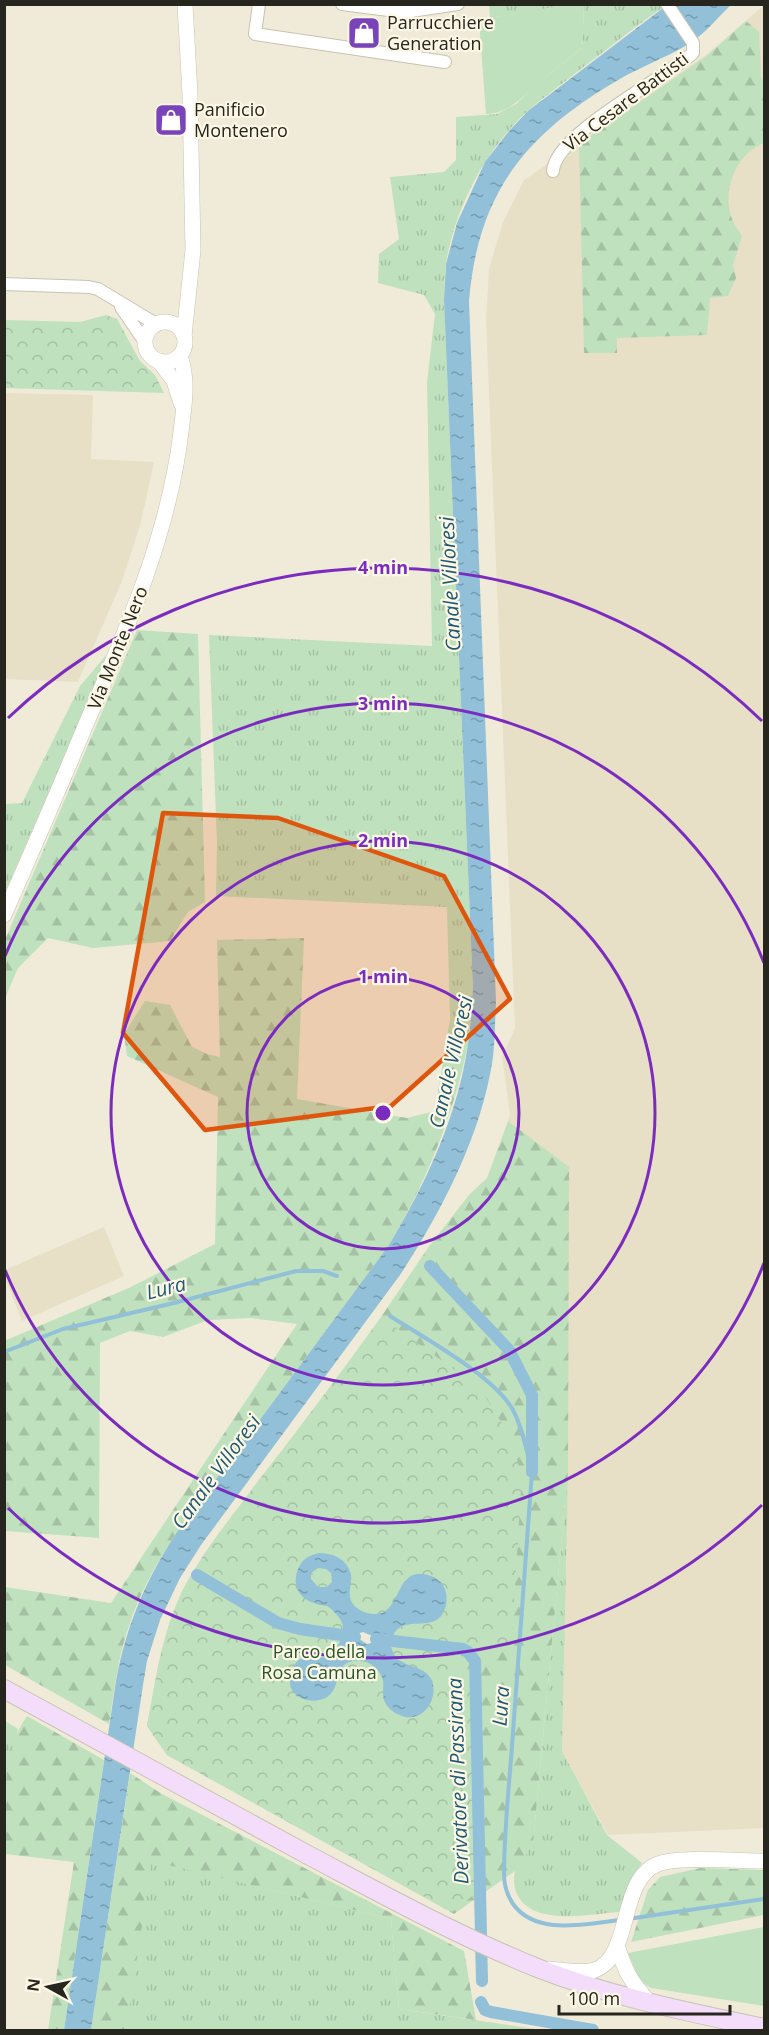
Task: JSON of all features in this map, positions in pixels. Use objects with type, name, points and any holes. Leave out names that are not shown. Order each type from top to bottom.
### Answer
[{"type":"main road","points":[[4,1689],[437,1924],[540,1969],[650,2003],[765,2028]]},
{"type":"street","points":[[117,302],[145,342],[149,354],[159,361],[170,362],[180,356],[185,344],[193,250],[192,152],[185,4]]},
{"type":"street","points":[[259,4],[255,34],[445,62]]},
{"type":"street","points":[[342,4],[404,12],[458,4]]},
{"type":"street","name":"Via Cesare Battisti","points":[[553,171],[553,165],[560,152],[632,94],[691,55],[694,48],[693,43],[667,4]]},
{"type":"street","points":[[145,342],[148,332],[175,311],[185,296],[190,280]]},
{"type":"street","points":[[4,284],[89,287],[106,293],[117,302],[159,323],[176,325],[184,336]]},
{"type":"street","name":"Via Monte Nero","points":[[4,915],[141,596],[168,508],[178,458],[186,387],[180,356]]},
{"type":"street","name":"Via Monte Nero","points":[[159,361],[174,381],[183,415]]},
{"type":"street","points":[[540,1969],[592,1971],[606,1965],[617,1945],[630,1904],[644,1872],[660,1863],[765,1861]]},
{"type":"street","points":[[617,1945],[624,1969],[650,2003]]},
{"type":"highlighted area","points":[[163,813],[278,818],[444,876],[510,999],[391,1106],[205,1130],[123,1033]]},
{"type":"shaded area","points":[[764,5],[764,1828],[608,1835],[562,1751],[569,1168],[508,1121],[510,1115],[502,1057],[515,1028],[486,320],[489,269],[503,222],[524,180],[707,54]]},
{"type":"shaded area","points":[[5,393],[93,395],[91,459],[154,462],[141,522],[122,581],[78,682],[5,679]]},
{"type":"shaded area","points":[[104,1227],[124,1276],[22,1321],[5,1278],[7,1269]]},
{"type":"green space","points":[[489,4],[570,5],[490,18]]},
{"type":"green space","points":[[570,4],[584,5],[582,48],[514,104],[501,111],[486,114],[479,20]]},
{"type":"green space","points":[[584,5],[667,5],[638,25],[513,125],[486,160],[465,200],[457,220],[445,268],[444,300],[473,989],[468,1044],[459,1036],[450,1019],[447,907],[216,896],[217,843],[209,635],[432,646],[427,382],[435,314],[424,295],[378,283],[379,254],[399,239],[390,177],[444,172],[456,160],[456,117],[497,114],[516,104],[582,48]]},
{"type":"green space","points":[[746,21],[759,32],[761,77],[764,83],[764,143],[746,155],[739,164],[730,185],[729,208],[733,221],[742,236],[733,265],[736,278],[728,296],[710,298],[707,335],[617,338],[617,353],[584,353],[579,144],[708,55]]},
{"type":"green space","points":[[106,315],[117,319],[140,361],[155,375],[164,393],[5,388],[5,320],[80,322]]},
{"type":"green space","points":[[137,630],[198,634],[205,902],[188,912],[170,941],[93,948],[48,938],[18,968],[5,998],[5,940]]},
{"type":"green space","points":[[113,647],[5,892],[5,804],[22,803],[80,686]]},
{"type":"green space","points":[[304,938],[297,1099],[407,1118],[435,1111],[450,1019],[459,1036],[468,1044],[462,1071],[446,1123],[427,1172],[389,1245],[177,1532],[155,1568],[131,1619],[116,1678],[109,1724],[5,1665],[5,1587],[111,1603],[297,1324],[251,1318],[208,1320],[163,1337],[130,1331],[100,1343],[99,1538],[5,1531],[4,1341],[131,1287],[215,1244],[218,1097],[127,1056],[124,1034],[145,1001],[170,1005],[192,1047],[220,1057],[217,940]]},
{"type":"green space","name":"Parco della Rosa Camuna","points":[[508,1121],[569,1167],[568,1471],[533,1844],[515,1871],[454,1914],[167,1755],[147,1726],[170,1621],[377,1372],[381,1317],[430,1245],[469,1195],[487,1178]]},
{"type":"green space","name":"Parco della Rosa Camuna","points":[[381,1317],[480,1388],[506,1430],[522,1474],[511,1649],[480,1648],[474,1657],[476,1893],[452,1912],[167,1755],[147,1726],[163,1645],[173,1613],[186,1584],[224,1526]]},
{"type":"green space","points":[[568,1471],[562,1751],[607,1835],[642,1863],[619,1912],[578,1916],[548,1915],[535,1911],[524,1904],[517,1894],[514,1880],[516,1868],[533,1844]]},
{"type":"green space","points":[[27,1716],[104,1760],[64,2030],[48,2030],[74,1862],[5,1854],[8,1764],[18,1731]]},
{"type":"green space","points":[[5,1721],[18,1729],[5,1784]]},
{"type":"green space","points":[[130,1773],[162,1794],[464,1951],[476,2020],[399,2009],[391,1919],[152,1861],[126,2030],[91,2030]]},
{"type":"green space","points":[[150,1860],[391,1919],[399,2009],[543,2030],[124,2030]]},
{"type":"green space","points":[[700,1868],[764,1870],[764,1915],[631,1942],[648,1890],[660,1877]]},
{"type":"green space","points":[[764,1927],[764,2006],[651,1988],[640,1981],[628,1953]]},
{"type":"water","points":[[667,5],[731,5],[693,41],[626,75],[586,101],[557,122],[533,145],[512,170],[496,197],[483,228],[474,262],[469,301],[496,1002],[493,1057],[480,1115],[458,1171],[416,1250],[201,1545],[180,1578],[160,1620],[147,1661],[91,2030],[64,2030],[116,1681],[125,1641],[139,1604],[156,1567],[177,1532],[389,1245],[416,1197],[439,1148],[457,1097],[463,1070],[469,1037],[473,989],[444,300],[446,264],[457,223],[485,162],[528,111]]},
{"type":"water","points":[[320,1553],[335,1556],[346,1564],[351,1574],[351,1601],[357,1608],[369,1613],[378,1614],[386,1611],[411,1576],[419,1574],[431,1576],[443,1585],[447,1601],[442,1615],[429,1623],[405,1625],[398,1629],[391,1641],[394,1655],[398,1659],[426,1673],[433,1683],[431,1702],[424,1712],[413,1717],[404,1717],[395,1713],[384,1700],[382,1676],[372,1665],[358,1660],[344,1665],[334,1689],[325,1698],[307,1700],[296,1695],[292,1690],[290,1677],[298,1660],[305,1657],[329,1655],[336,1648],[343,1633],[340,1618],[327,1606],[304,1598],[296,1584],[297,1573],[303,1561],[307,1557]],"holes":[[[318,1568],[326,1569],[331,1573],[332,1582],[327,1587],[318,1587],[311,1579],[311,1573]]]},
{"type":"pier","points":[[339,1632],[357,1634],[363,1632],[395,1638],[394,1645],[375,1642],[367,1644],[361,1640],[338,1637]]},
{"type":"waterway","points":[[430,1266],[509,1350],[532,1395],[532,1472]]},
{"type":"waterway","name":"Lura","points":[[4,1352],[63,1329],[296,1271],[323,1271],[337,1276]]},
{"type":"waterway","name":"Lura","points":[[390,1316],[457,1358],[504,1397],[519,1425],[532,1472],[505,1839],[505,1886],[513,1904],[535,1921],[578,1925],[621,1920]]},
{"type":"waterway","name":"Derivatore di Passirana","points":[[197,1575],[278,1623],[300,1629],[355,1637]]},
{"type":"waterway","name":"Derivatore di Passirana","points":[[376,1639],[463,1649],[475,1661],[482,1981]]},
{"type":"waterway","name":"Lura","points":[[628,1919],[764,1899]]},
{"type":"waterway","name":"Derivatore di Passirana","points":[[481,2002],[485,2010],[491,2012],[593,2030]]},
{"type":"place","name":"Parrucchiere Generation","points":[[364,33]]},
{"type":"place","name":"Panificio Montenero","points":[[171,120]]},
{"type":"water label","name":"Canale Villoresi","points":[[450,584]]},
{"type":"water label","name":"Canale Villoresi","points":[[451,1062]]},
{"type":"water label","name":"Canale Villoresi","points":[[216,1472]]}]
